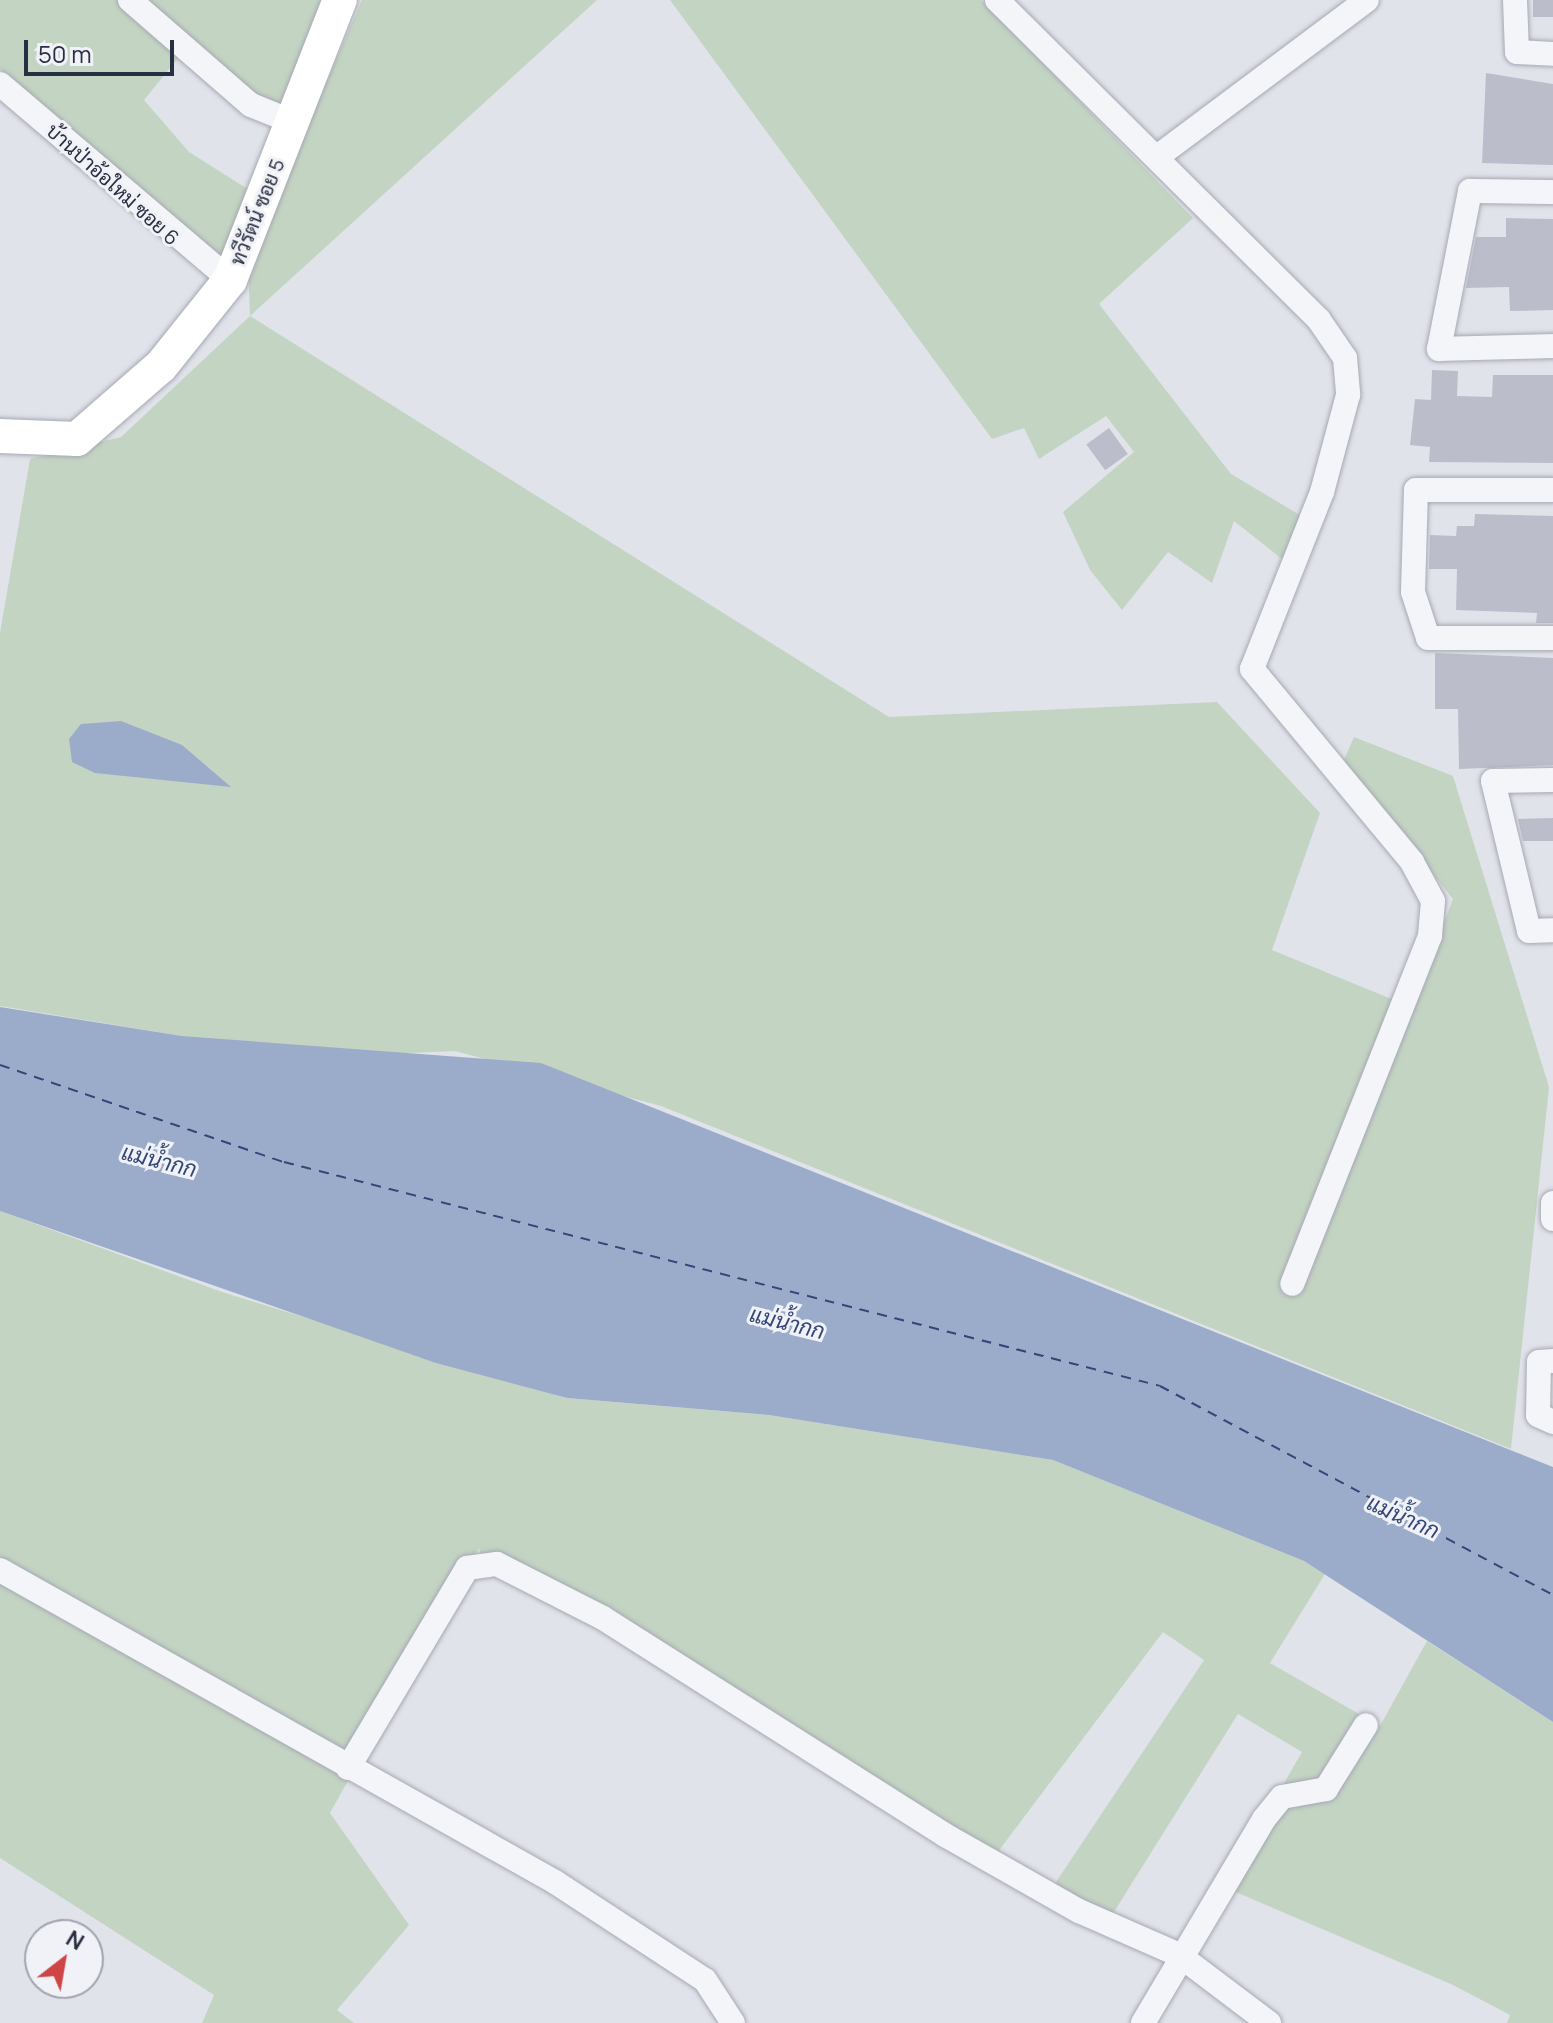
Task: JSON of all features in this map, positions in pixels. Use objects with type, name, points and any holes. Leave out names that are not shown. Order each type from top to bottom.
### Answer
[{"type":"street","points":[[130,0],[251,105],[293,122]]},
{"type":"street","name":"ทวีรัตน์ ซอย 5","points":[[0,436],[77,439],[161,366],[230,280],[340,0]]},
{"type":"street","points":[[997,0],[1040,50],[1157,157],[1319,320],[1345,358],[1348,395],[1322,492],[1252,669],[1404,852],[1433,901],[1430,936],[1292,1284]]},
{"type":"street","points":[[1157,157],[1367,0]]},
{"type":"street","points":[[1515,0],[1517,52],[1553,54]]},
{"type":"street","name":"บ้านป่าอ้อใหม่ ซอย 6","points":[[0,84],[230,280]]},
{"type":"street","points":[[1553,192],[1470,191],[1439,349],[1553,346]]},
{"type":"street","points":[[1553,490],[1416,490],[1413,592],[1428,638],[1553,638]]},
{"type":"street","points":[[1553,780],[1493,781],[1529,931],[1553,930]]},
{"type":"street","points":[[1553,1203],[1553,1219]]},
{"type":"street","points":[[1553,1361],[1539,1362],[1538,1415],[1553,1422]]},
{"type":"street","points":[[348,1768],[467,1568],[483,1561],[603,1618],[814,1756],[1079,1911],[1179,1955],[1269,2023]]},
{"type":"street","points":[[0,1570],[640,1936],[705,1980],[733,2023]]},
{"type":"street","points":[[1143,2023],[1179,1955],[1264,1819],[1282,1797],[1326,1789],[1366,1725]]},
{"type":"green space","points":[[0,0],[121,0],[180,56],[144,100],[189,152],[254,193],[224,258],[205,251],[0,69]]},
{"type":"green space","points":[[130,0],[340,0],[293,122]]},
{"type":"green space","points":[[362,0],[597,0],[250,316],[248,263]]},
{"type":"green space","points":[[670,0],[981,0],[1193,218],[1099,304],[1231,474],[1310,521],[1287,563],[1234,521],[1212,583],[1168,552],[1122,610],[1090,570],[1063,512],[1134,452],[1106,416],[1039,459],[1024,428],[992,439]]},
{"type":"green space","points":[[250,316],[889,717],[1217,702],[1320,813],[1272,950],[1411,1007],[1453,899],[1343,762],[1354,737],[1453,776],[1549,1087],[1511,1449],[661,1106],[455,1051],[386,1054],[182,1036],[0,1006],[0,633],[30,459],[121,437]]},
{"type":"green space","points":[[0,1211],[222,1292],[566,1398],[769,1415],[1053,1460],[1304,1561],[1325,1574],[1270,1663],[1380,1726],[1427,1641],[1553,1722],[1553,2023],[1507,2023],[1510,2015],[1453,1985],[1224,1887],[1302,1752],[1238,1714],[1107,1923],[1048,1894],[1204,1660],[1163,1632],[991,1861],[483,1561],[479,1548],[330,1813],[409,1925],[337,2010],[354,2023],[202,2023],[214,1995],[104,1925],[104,1919],[95,1919],[0,1858]]},
{"type":"water","points":[[121,721],[182,745],[231,787],[95,773],[72,762],[69,739],[81,724]]},
{"type":"water","name":"แม่น้ำกก","points":[[0,1007],[182,1036],[541,1063],[1553,1467],[1553,1722],[1304,1561],[1053,1460],[769,1415],[567,1398],[436,1363],[0,1211]]},
{"type":"building","points":[[1533,0],[1553,0],[1553,17],[1533,17]]},
{"type":"building","points":[[1486,73],[1553,84],[1553,165],[1482,163]]},
{"type":"building","points":[[1506,218],[1553,219],[1553,310],[1510,311],[1509,287],[1466,288],[1476,237],[1506,237]]},
{"type":"building","points":[[1432,370],[1458,371],[1457,396],[1492,397],[1493,375],[1553,375],[1553,463],[1429,462],[1430,447],[1410,445],[1415,399],[1431,400]]},
{"type":"building","points":[[1109,428],[1128,454],[1105,470],[1086,444]]},
{"type":"building","points":[[1475,514],[1553,516],[1553,623],[1536,623],[1537,613],[1456,610],[1457,569],[1429,569],[1430,535],[1456,536],[1457,526],[1474,526]]},
{"type":"building","points":[[1435,653],[1553,658],[1553,765],[1459,769],[1458,709],[1435,709]]},
{"type":"building","points":[[1553,818],[1553,841],[1523,841],[1518,819]]},
{"type":"ferry route","points":[[0,1065],[284,1162],[1160,1386],[1553,1595]]}]
